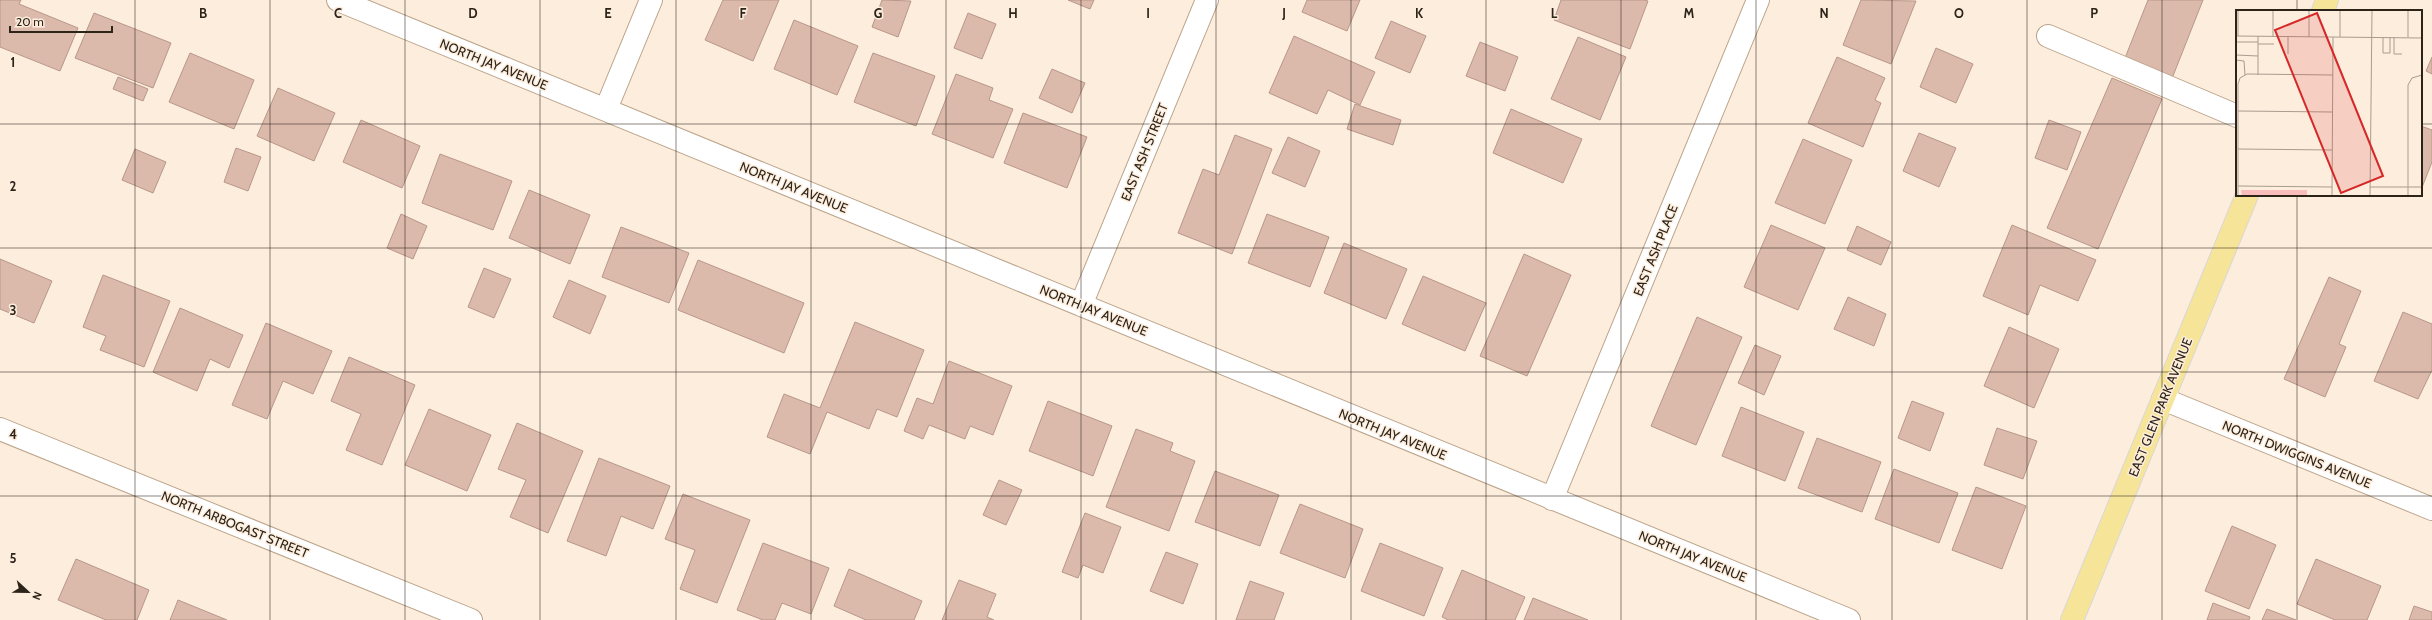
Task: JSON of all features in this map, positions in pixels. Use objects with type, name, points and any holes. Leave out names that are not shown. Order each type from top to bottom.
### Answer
[{"type":"main road","points":[[2323,10],[2327,0]]},
{"type":"main road","name":"EAST GLEN PARK AVENUE","points":[[2072,620],[2247,196]]},
{"type":"street","name":"NORTH JAY AVENUE","points":[[338,0],[1850,620]]},
{"type":"street","points":[[606,109],[651,0]]},
{"type":"street","name":"EAST ASH STREET","points":[[1081,305],[1207,0]]},
{"type":"street","name":"EAST ASH PLACE","points":[[1552,499],[1758,0]]},
{"type":"street","points":[[2048,36],[2236,116]]},
{"type":"street","name":"NORTH DWIGGINS AVENUE","points":[[2163,399],[2432,509]]},
{"type":"street","name":"NORTH ARBOGAST STREET","points":[[0,429],[470,620]]},
{"type":"building","points":[[0,0],[21,0],[19,4],[78,28],[60,71],[0,47]]},
{"type":"building","points":[[723,0],[779,0],[753,61],[705,40]]},
{"type":"building","points":[[882,0],[911,1],[898,37],[872,27]]},
{"type":"building","points":[[1068,0],[1094,0],[1090,9]]},
{"type":"building","points":[[1307,0],[1360,0],[1347,31],[1302,12]]},
{"type":"building","points":[[1561,0],[1648,1],[1630,49],[1554,20]]},
{"type":"building","points":[[1861,0],[1916,1],[1891,64],[1843,45]]},
{"type":"building","points":[[2148,0],[2203,0],[2171,81],[2123,63]]},
{"type":"building","points":[[94,13],[171,43],[153,88],[75,58]]},
{"type":"building","points":[[968,13],[996,24],[982,59],[954,48]]},
{"type":"building","points":[[794,20],[858,46],[837,95],[774,69]]},
{"type":"building","points":[[1391,21],[1426,36],[1410,73],[1375,58]]},
{"type":"building","points":[[1294,36],[1375,72],[1360,105],[1328,90],[1317,114],[1269,93]]},
{"type":"building","points":[[1578,37],[1626,57],[1600,120],[1551,99]]},
{"type":"building","points":[[1480,42],[1518,57],[1505,91],[1466,76]]},
{"type":"building","points":[[1936,48],[1973,64],[1956,103],[1920,87]]},
{"type":"building","points":[[190,53],[254,80],[234,129],[169,102]]},
{"type":"building","points":[[873,53],[935,76],[916,126],[854,102]]},
{"type":"building","points":[[1837,57],[1885,78],[1875,100],[1881,103],[1863,147],[1808,123]]},
{"type":"building","points":[[2432,57],[2432,74],[2426,71]]},
{"type":"building","points":[[1052,69],[1085,83],[1072,113],[1039,98]]},
{"type":"building","points":[[956,74],[993,88],[989,100],[1013,109],[993,158],[932,134]]},
{"type":"building","points":[[118,77],[148,89],[143,101],[113,89]]},
{"type":"building","points":[[2112,78],[2162,99],[2098,249],[2047,228]]},
{"type":"building","points":[[278,88],[335,113],[314,161],[257,136]]},
{"type":"building","points":[[1355,104],[1401,120],[1393,145],[1347,129]]},
{"type":"building","points":[[1511,109],[1582,139],[1563,183],[1493,153]]},
{"type":"building","points":[[1023,113],[1087,137],[1067,188],[1004,163]]},
{"type":"building","points":[[361,120],[420,146],[402,188],[343,162]]},
{"type":"building","points":[[2049,120],[2081,132],[2067,170],[2035,158]]},
{"type":"building","points":[[2422,126],[2432,130],[2432,162],[2422,187]]},
{"type":"building","points":[[1919,133],[1956,148],[1939,187],[1903,171]]},
{"type":"building","points":[[1235,135],[1272,149],[1232,254],[1178,233],[1203,169],[1219,175]]},
{"type":"building","points":[[1288,137],[1320,151],[1305,187],[1272,173]]},
{"type":"building","points":[[1803,139],[1852,160],[1825,224],[1775,203]]},
{"type":"building","points":[[236,148],[261,157],[248,191],[224,182]]},
{"type":"building","points":[[135,149],[166,162],[153,193],[122,180]]},
{"type":"building","points":[[440,154],[512,181],[493,230],[422,203]]},
{"type":"building","points":[[529,190],[590,215],[570,264],[509,238]]},
{"type":"building","points":[[401,214],[427,226],[413,259],[387,248]]},
{"type":"building","points":[[1267,214],[1329,237],[1310,287],[1248,263]]},
{"type":"building","points":[[1771,225],[1825,248],[1798,310],[1744,287]]},
{"type":"building","points":[[2012,225],[2096,260],[2078,301],[2040,285],[2028,315],[1983,296]]},
{"type":"building","points":[[1857,226],[1891,242],[1881,265],[1847,250]]},
{"type":"building","points":[[621,227],[689,253],[669,303],[602,277]]},
{"type":"building","points":[[1344,243],[1407,269],[1386,319],[1324,293]]},
{"type":"building","points":[[1524,254],[1571,275],[1527,376],[1480,356]]},
{"type":"building","points":[[0,259],[52,281],[34,323],[0,309]]},
{"type":"building","points":[[698,260],[804,303],[784,353],[678,310]]},
{"type":"building","points":[[484,268],[511,279],[494,318],[468,307]]},
{"type":"building","points":[[103,275],[170,301],[144,367],[100,350],[106,336],[83,327]]},
{"type":"building","points":[[1423,276],[1486,303],[1465,351],[1402,324]]},
{"type":"building","points":[[2329,277],[2361,291],[2339,344],[2346,347],[2325,397],[2284,379]]},
{"type":"building","points":[[569,280],[606,296],[590,334],[553,317]]},
{"type":"building","points":[[1848,297],[1886,314],[1874,346],[1834,329]]},
{"type":"building","points":[[180,308],[243,335],[229,368],[210,359],[197,391],[153,372]]},
{"type":"building","points":[[2403,312],[2432,324],[2432,370],[2418,399],[2374,381]]},
{"type":"building","points":[[1697,317],[1742,337],[1696,445],[1651,426]]},
{"type":"building","points":[[855,322],[924,350],[897,417],[877,409],[869,429],[827,412],[810,454],[767,437],[784,394],[820,408]]},
{"type":"building","points":[[266,323],[332,351],[313,394],[283,381],[267,419],[232,405]]},
{"type":"building","points":[[2009,327],[2059,349],[2034,408],[1984,386]]},
{"type":"building","points":[[1755,345],[1781,356],[1764,395],[1738,383]]},
{"type":"building","points":[[349,357],[415,385],[382,465],[346,450],[361,414],[331,401]]},
{"type":"building","points":[[949,361],[1012,386],[993,435],[970,426],[965,439],[929,425],[923,439],[904,431],[917,398],[933,404]]},
{"type":"building","points":[[1048,401],[1112,426],[1093,476],[1029,451]]},
{"type":"building","points":[[1912,401],[1944,413],[1930,451],[1898,438]]},
{"type":"building","points":[[1741,407],[1804,432],[1785,481],[1722,456]]},
{"type":"building","points":[[429,409],[491,435],[467,491],[405,465]]},
{"type":"building","points":[[517,423],[583,451],[548,533],[510,517],[526,480],[498,469]]},
{"type":"building","points":[[1997,428],[2037,441],[2023,479],[1984,465]]},
{"type":"building","points":[[1136,429],[1173,443],[1170,451],[1195,461],[1169,531],[1106,507]]},
{"type":"building","points":[[1817,438],[1881,462],[1862,512],[1798,488]]},
{"type":"building","points":[[599,458],[670,486],[653,529],[621,516],[606,556],[567,541]]},
{"type":"building","points":[[1894,469],[1958,493],[1939,543],[1875,519]]},
{"type":"building","points":[[1215,471],[1279,495],[1260,546],[1195,522]]},
{"type":"building","points":[[999,480],[1022,490],[1006,525],[983,515]]},
{"type":"building","points":[[1976,487],[2026,506],[2002,569],[1952,550]]},
{"type":"building","points":[[683,494],[750,520],[717,603],[680,589],[695,550],[665,539]]},
{"type":"building","points":[[1300,504],[1363,529],[1345,578],[1280,553]]},
{"type":"building","points":[[1085,513],[1121,527],[1103,573],[1083,565],[1078,578],[1062,572]]},
{"type":"building","points":[[2232,526],[2276,545],[2249,609],[2205,591]]},
{"type":"building","points":[[763,543],[829,568],[811,614],[782,603],[775,620],[763,620],[737,610]]},
{"type":"building","points":[[1380,543],[1443,568],[1424,616],[1361,591]]},
{"type":"building","points":[[1166,552],[1198,564],[1183,604],[1150,591]]},
{"type":"building","points":[[76,559],[149,590],[137,620],[106,620],[58,600]]},
{"type":"building","points":[[2316,559],[2381,586],[2367,620],[2335,620],[2297,604]]},
{"type":"building","points":[[849,569],[922,601],[914,620],[866,620],[834,606]]},
{"type":"building","points":[[1462,570],[1525,597],[1515,620],[1448,620],[1442,617]]},
{"type":"building","points":[[959,580],[996,594],[987,617],[994,620],[942,620]]},
{"type":"building","points":[[1250,581],[1284,593],[1274,620],[1236,620]]},
{"type":"building","points":[[1533,598],[1588,620],[1524,620]]},
{"type":"building","points":[[178,600],[227,620],[170,620]]},
{"type":"building","points":[[2213,603],[2250,617],[2249,620],[2207,620]]},
{"type":"building","points":[[2414,606],[2432,612],[2432,620],[2409,620]]},
{"type":"building","points":[[2267,609],[2296,620],[2262,620]]}]
